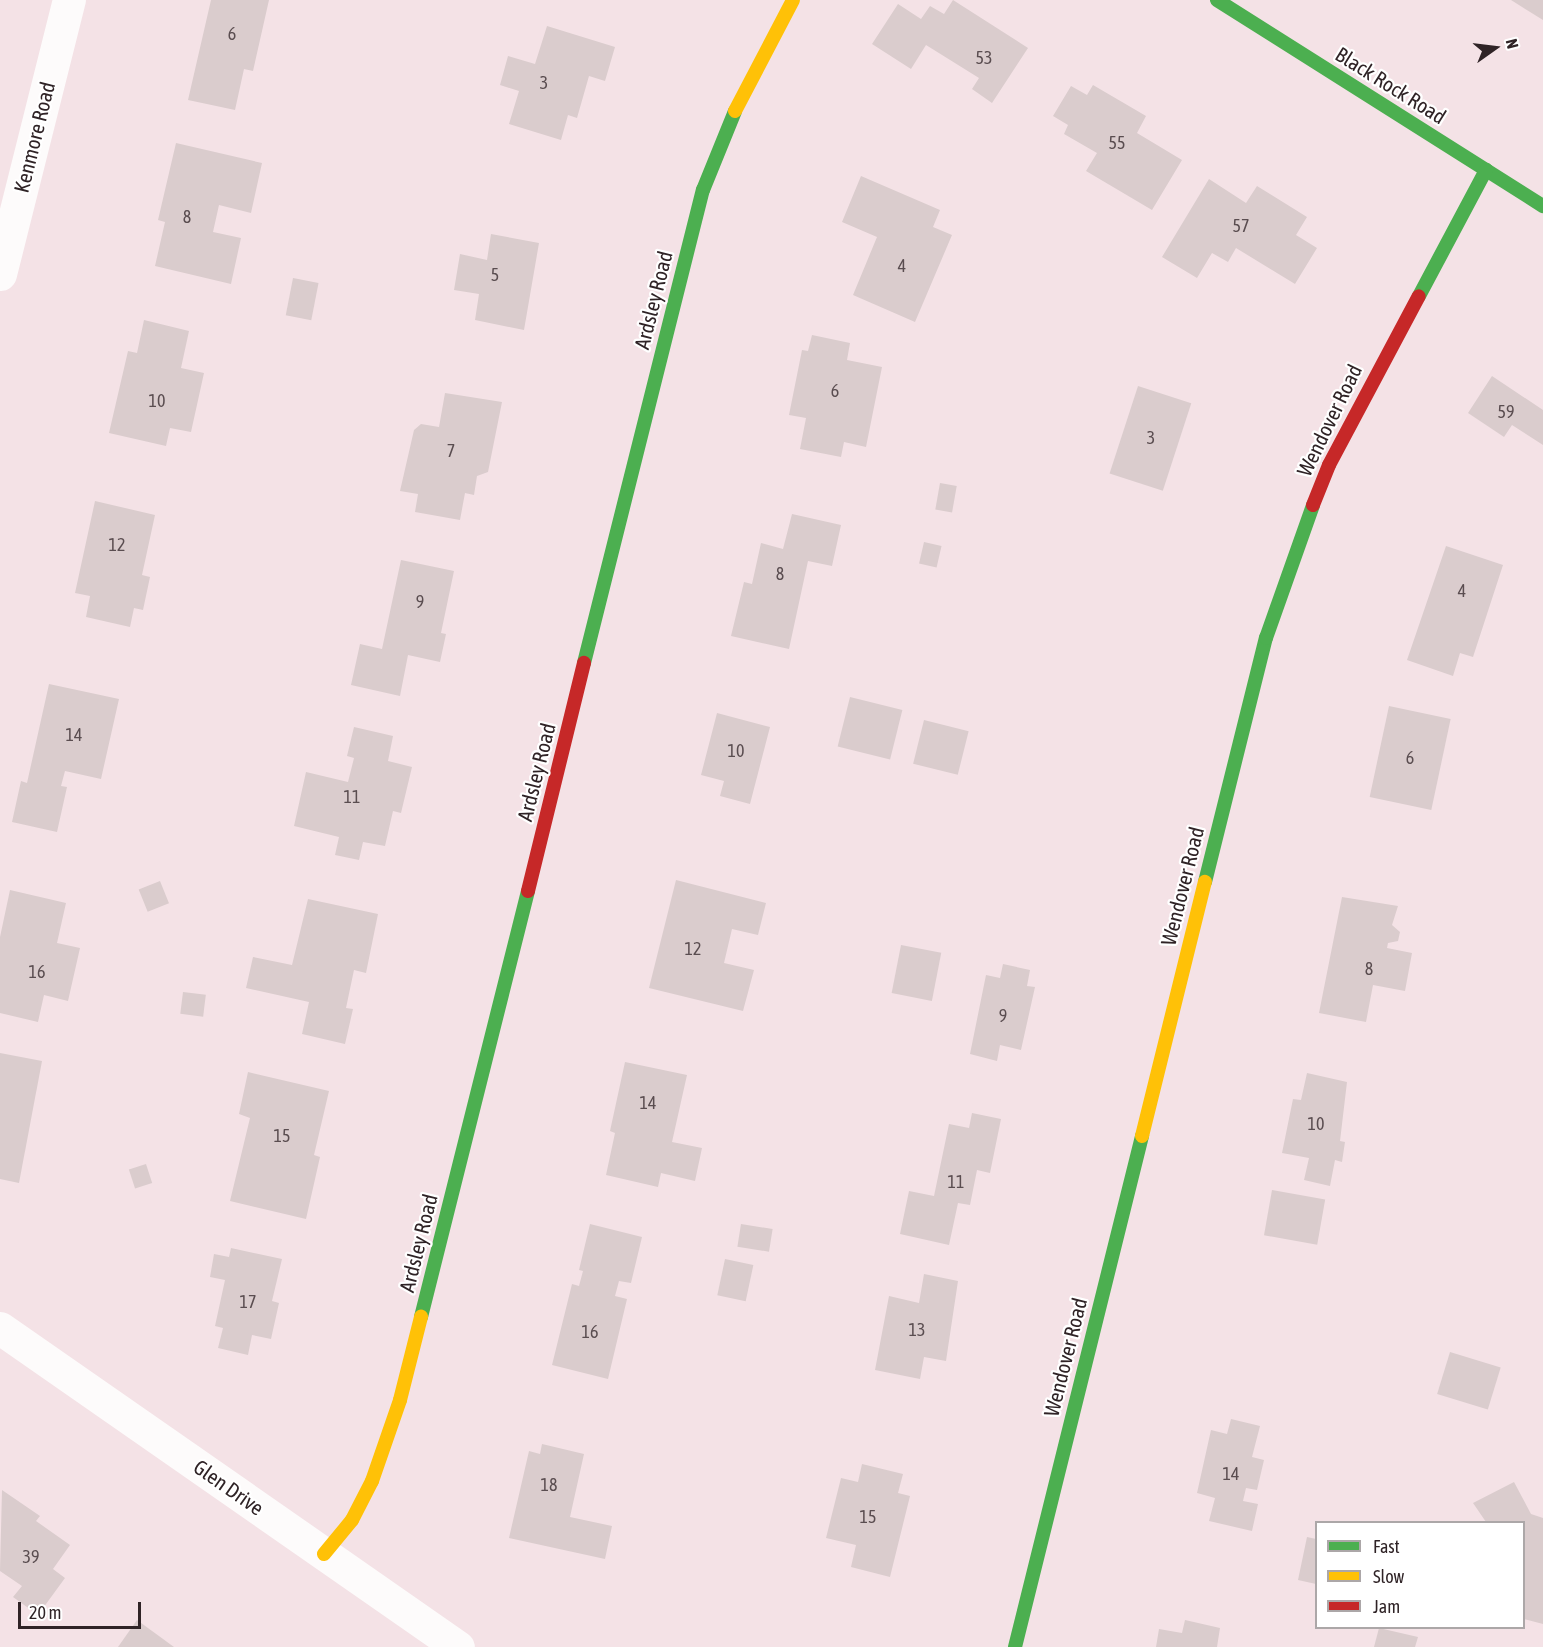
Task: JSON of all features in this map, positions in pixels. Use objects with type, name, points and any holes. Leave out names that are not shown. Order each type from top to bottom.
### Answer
[{"type":"street","name":"Kenmore Road","points":[[0,274],[69,0]]},
{"type":"street","name":"Ardsley Road","points":[[324,1554],[352,1520],[372,1481],[400,1400],[703,190],[730,121],[793,0]]},
{"type":"street","name":"Black Rock Road","points":[[1216,0],[1543,206]]},
{"type":"street","name":"Wendover Road","points":[[1015,1647],[1266,638],[1294,550],[1329,465],[1486,170]]},
{"type":"street","name":"Glen Drive","points":[[0,1328],[458,1647]]},
{"type":"building","points":[[211,0],[269,0],[253,71],[244,69],[235,110],[188,100]]},
{"type":"building","points":[[953,0],[1028,48],[992,103],[972,89],[979,78],[926,45],[911,69],[872,44],[898,4],[921,19],[930,6],[944,14]]},
{"type":"building","points":[[1511,0],[1543,0],[1543,20]]},
{"type":"building","points":[[547,26],[615,47],[605,81],[589,76],[577,118],[568,115],[561,140],[509,124],[519,91],[500,85],[508,56],[535,64]]},
{"type":"building","points":[[1093,85],[1146,116],[1137,133],[1182,160],[1152,210],[1086,171],[1097,153],[1064,134],[1068,125],[1053,116],[1071,86],[1087,95]]},
{"type":"building","points":[[176,143],[262,163],[251,213],[219,205],[213,232],[241,238],[231,284],[155,266],[165,222],[158,220]]},
{"type":"building","points":[[861,176],[940,210],[933,227],[952,235],[915,322],[853,295],[877,237],[842,222]]},
{"type":"building","points":[[1209,179],[1246,203],[1257,186],[1307,217],[1296,235],[1317,248],[1295,284],[1236,248],[1228,262],[1212,253],[1197,278],[1162,257]]},
{"type":"building","points":[[491,234],[539,243],[524,330],[475,320],[479,294],[454,290],[460,254],[487,260]]},
{"type":"building","points":[[293,278],[319,283],[311,320],[286,315]]},
{"type":"building","points":[[144,320],[189,331],[181,368],[204,373],[191,432],[170,428],[166,446],[109,433],[128,351],[137,353]]},
{"type":"building","points":[[812,335],[850,343],[847,360],[882,367],[866,447],[844,442],[841,457],[800,449],[806,418],[789,415],[802,350],[808,351]]},
{"type":"building","points":[[1492,376],[1543,410],[1543,445],[1512,425],[1504,437],[1468,413]]},
{"type":"building","points":[[1138,386],[1191,403],[1163,491],[1110,473]]},
{"type":"building","points":[[445,393],[502,402],[488,472],[477,476],[474,495],[465,493],[460,520],[415,512],[418,494],[400,491],[414,430],[421,424],[439,427]]},
{"type":"building","points":[[940,483],[957,486],[952,513],[935,510]]},
{"type":"building","points":[[95,501],[155,515],[142,575],[150,577],[143,610],[134,608],[130,627],[86,617],[90,596],[75,593]]},
{"type":"building","points":[[792,514],[841,525],[832,566],[808,561],[789,649],[731,636],[744,582],[752,584],[761,543],[783,549]]},
{"type":"building","points":[[924,542],[942,546],[937,567],[919,563]]},
{"type":"building","points":[[1446,546],[1503,565],[1473,657],[1460,653],[1453,676],[1407,660]]},
{"type":"building","points":[[401,560],[454,571],[441,633],[446,634],[440,662],[408,655],[400,696],[351,685],[360,644],[382,649]]},
{"type":"building","points":[[49,684],[119,699],[101,779],[65,771],[61,786],[67,787],[57,832],[12,822],[21,781],[27,783]]},
{"type":"building","points":[[850,697],[902,710],[890,760],[838,746]]},
{"type":"building","points":[[1389,706],[1451,719],[1431,810],[1370,797]]},
{"type":"building","points":[[717,713],[770,727],[750,804],[720,796],[724,781],[701,775]]},
{"type":"building","points":[[924,720],[969,731],[958,775],[913,764]]},
{"type":"building","points":[[354,727],[393,736],[388,761],[412,767],[401,813],[393,811],[385,846],[363,842],[359,860],[335,855],[339,837],[294,826],[306,772],[348,782],[354,758],[347,756]]},
{"type":"building","points":[[676,880],[766,903],[758,935],[732,929],[724,963],[754,970],[743,1011],[649,988]]},
{"type":"building","points":[[160,881],[169,903],[148,912],[139,890]]},
{"type":"building","points":[[10,890],[66,903],[57,943],[80,948],[68,1001],[44,995],[38,1022],[0,1013],[0,937]]},
{"type":"building","points":[[1342,897],[1398,906],[1392,925],[1400,932],[1398,941],[1388,943],[1387,948],[1412,953],[1405,991],[1373,985],[1366,1022],[1319,1013]]},
{"type":"building","points":[[308,899],[378,914],[366,973],[354,970],[346,1008],[353,1009],[345,1044],[302,1034],[309,1002],[246,988],[253,957],[292,965]]},
{"type":"building","points":[[901,945],[941,953],[932,1001],[892,993]]},
{"type":"building","points":[[1003,964],[1030,970],[1027,986],[1035,987],[1021,1050],[1000,1045],[997,1061],[970,1054],[986,975],[1000,978]]},
{"type":"building","points":[[183,992],[206,995],[203,1017],[180,1014]]},
{"type":"building","points":[[0,1053],[42,1061],[19,1183],[0,1179]]},
{"type":"building","points":[[625,1062],[687,1075],[672,1142],[702,1148],[695,1181],[661,1173],[658,1187],[606,1175],[615,1133],[610,1131]]},
{"type":"building","points":[[248,1072],[329,1091],[314,1155],[320,1157],[306,1219],[230,1201],[250,1118],[239,1114]]},
{"type":"building","points":[[1307,1073],[1347,1082],[1340,1141],[1345,1142],[1342,1162],[1335,1160],[1330,1186],[1304,1180],[1309,1158],[1282,1153],[1293,1099],[1301,1100]]},
{"type":"building","points":[[972,1113],[1001,1119],[990,1173],[977,1170],[970,1205],[958,1203],[949,1245],[900,1234],[909,1191],[934,1196],[949,1124],[969,1128]]},
{"type":"building","points":[[146,1164],[152,1183],[135,1189],[129,1170]]},
{"type":"building","points":[[1272,1190],[1325,1199],[1317,1245],[1264,1235]]},
{"type":"building","points":[[590,1224],[642,1237],[631,1283],[619,1281],[615,1296],[627,1299],[608,1379],[552,1365],[572,1284],[579,1286],[583,1271],[579,1270]]},
{"type":"building","points":[[741,1224],[773,1229],[769,1252],[737,1247]]},
{"type":"building","points":[[231,1248],[282,1259],[272,1301],[279,1303],[271,1339],[252,1335],[248,1355],[218,1348],[223,1328],[215,1326],[225,1280],[210,1277],[214,1254],[229,1257]]},
{"type":"building","points":[[725,1259],[753,1265],[746,1301],[717,1295]]},
{"type":"building","points":[[924,1274],[958,1281],[946,1361],[924,1357],[920,1379],[875,1370],[889,1296],[919,1303]]},
{"type":"building","points":[[1450,1352],[1501,1367],[1488,1410],[1437,1394]]},
{"type":"building","points":[[1231,1419],[1260,1426],[1252,1457],[1264,1460],[1257,1490],[1246,1488],[1243,1501],[1258,1504],[1252,1531],[1209,1521],[1215,1498],[1197,1493],[1211,1430],[1227,1434]]},
{"type":"building","points":[[542,1444],[584,1454],[570,1517],[612,1526],[605,1559],[509,1538],[529,1451],[540,1454]]},
{"type":"building","points":[[862,1464],[903,1474],[898,1493],[910,1496],[890,1577],[851,1567],[856,1545],[826,1538],[841,1478],[858,1482]]},
{"type":"building","points":[[1514,1482],[1531,1514],[1543,1518],[1543,1624],[1525,1619],[1525,1521],[1485,1521],[1473,1503]]},
{"type":"building","points":[[2,1490],[40,1516],[36,1521],[70,1545],[53,1569],[65,1578],[38,1615],[13,1597],[22,1586],[0,1571]]},
{"type":"building","points":[[1307,1537],[1315,1539],[1315,1584],[1298,1580]]},
{"type":"building","points":[[137,1620],[174,1647],[118,1647]]},
{"type":"building","points":[[1185,1620],[1220,1628],[1217,1647],[1156,1647],[1159,1629],[1182,1633]]},
{"type":"building","points":[[1379,1629],[1418,1637],[1415,1647],[1374,1647]]},
{"type":"traffic: fast","points":[[1217,0],[1543,206]]},
{"type":"traffic: fast","points":[[584,663],[703,190],[735,111]]},
{"type":"traffic: fast","points":[[1419,296],[1486,170]]},
{"type":"traffic: fast","points":[[1205,882],[1266,638],[1313,505]]},
{"type":"traffic: fast","points":[[421,1317],[528,891]]},
{"type":"traffic: fast","points":[[1015,1647],[1142,1136]]},
{"type":"traffic: slow","points":[[735,111],[793,0]]},
{"type":"traffic: slow","points":[[1142,1136],[1205,882]]},
{"type":"traffic: slow","points":[[324,1554],[352,1520],[372,1481],[400,1400],[421,1317]]},
{"type":"traffic: jam","points":[[1313,505],[1329,465],[1419,296]]},
{"type":"traffic: jam","points":[[528,891],[584,663]]}]
